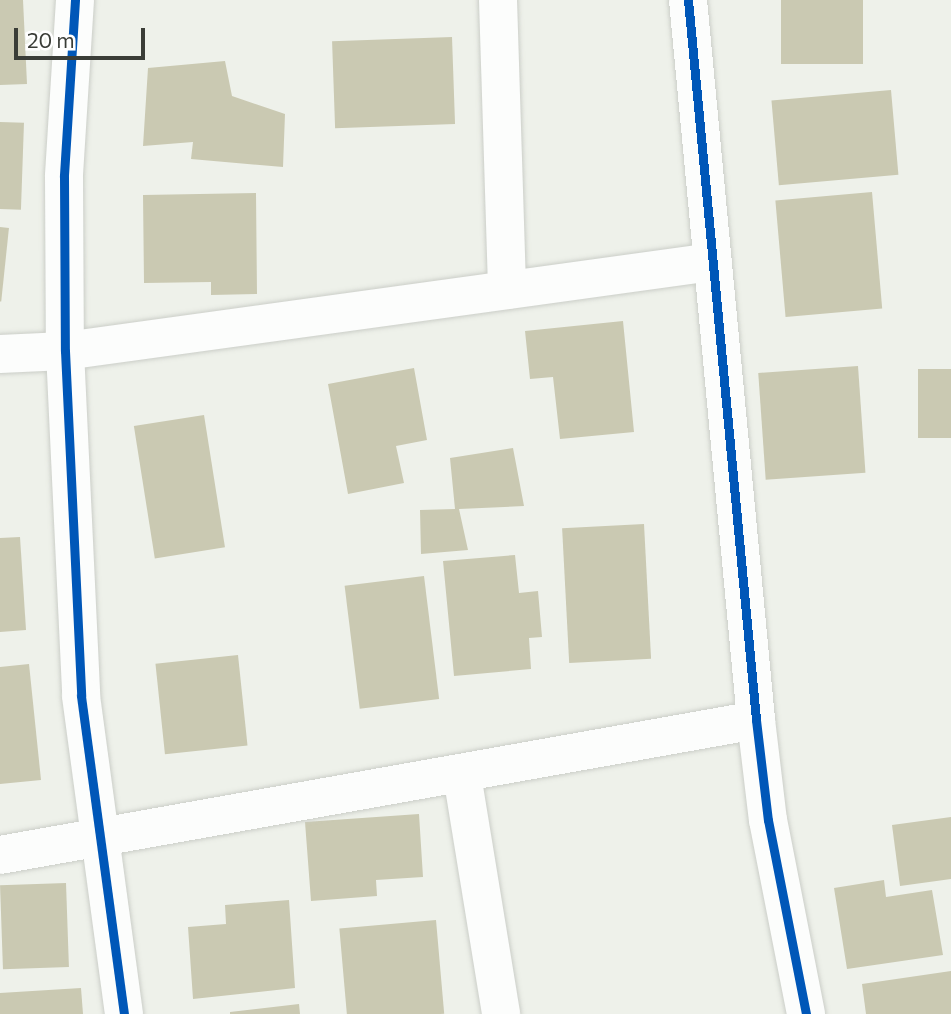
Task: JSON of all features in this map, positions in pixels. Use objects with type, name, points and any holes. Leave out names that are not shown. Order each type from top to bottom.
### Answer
[{"type":"street","points":[[75,0],[64,177],[65,351],[81,696],[98,841],[124,1014]]},
{"type":"street","points":[[498,0],[506,290]]},
{"type":"street","points":[[688,0],[756,720],[768,820],[806,1014]]},
{"type":"street","points":[[0,354],[65,351],[712,262]]},
{"type":"street","points":[[0,855],[98,841],[756,720]]},
{"type":"street","points":[[462,775],[500,1014]]},
{"type":"building","points":[[0,0],[23,0],[27,84],[0,85]]},
{"type":"building","points":[[781,0],[863,0],[863,64],[781,64]]},
{"type":"building","points":[[452,37],[455,124],[335,128],[332,41]]},
{"type":"building","points":[[225,61],[232,96],[285,114],[283,167],[191,159],[193,142],[143,146],[148,68]]},
{"type":"building","points":[[891,90],[898,175],[779,185],[771,100]]},
{"type":"building","points":[[0,122],[24,123],[21,210],[0,209]]},
{"type":"building","points":[[872,192],[882,309],[786,317],[775,200]]},
{"type":"building","points":[[256,193],[257,294],[211,295],[211,282],[144,283],[143,195]]},
{"type":"building","points":[[0,227],[9,228],[0,301]]},
{"type":"building","points":[[623,321],[634,432],[560,439],[553,377],[530,379],[525,331]]},
{"type":"building","points":[[858,366],[865,473],[766,480],[758,373]]},
{"type":"building","points":[[414,368],[427,440],[396,446],[404,483],[348,494],[328,384]]},
{"type":"building","points":[[918,369],[951,369],[951,438],[918,438]]},
{"type":"building","points":[[204,415],[225,547],[155,558],[134,426]]},
{"type":"building","points":[[513,448],[524,506],[459,509],[468,550],[421,554],[420,510],[455,509],[450,458]]},
{"type":"building","points":[[644,524],[651,659],[569,663],[562,528]]},
{"type":"building","points":[[20,537],[26,630],[0,632],[0,538]]},
{"type":"building","points":[[515,555],[519,593],[538,591],[542,637],[529,638],[531,669],[454,676],[443,561]]},
{"type":"building","points":[[424,576],[439,699],[360,709],[345,586]]},
{"type":"building","points":[[238,655],[248,746],[165,754],[155,664]]},
{"type":"building","points":[[29,664],[41,780],[0,784],[0,667]]},
{"type":"building","points":[[419,814],[423,877],[376,880],[377,896],[311,901],[305,822]]},
{"type":"building","points":[[951,817],[951,879],[900,886],[892,825]]},
{"type":"building","points":[[884,880],[886,897],[932,890],[943,955],[847,969],[834,888]]},
{"type":"building","points":[[66,883],[69,967],[3,969],[0,885]]},
{"type":"building","points":[[289,900],[295,988],[193,999],[188,927],[226,924],[225,905]]},
{"type":"building","points":[[436,920],[444,1014],[347,1014],[339,928]]},
{"type":"building","points":[[951,971],[951,1014],[866,1014],[862,984]]},
{"type":"building","points":[[81,988],[83,1014],[0,1014],[0,993]]},
{"type":"building","points":[[299,1004],[300,1014],[230,1014],[230,1012]]},
{"type":"cycle path","points":[[75,0],[64,177],[65,351],[81,696],[124,1014]]},
{"type":"cycle path","points":[[688,0],[756,720],[768,820],[806,1014]]}]
